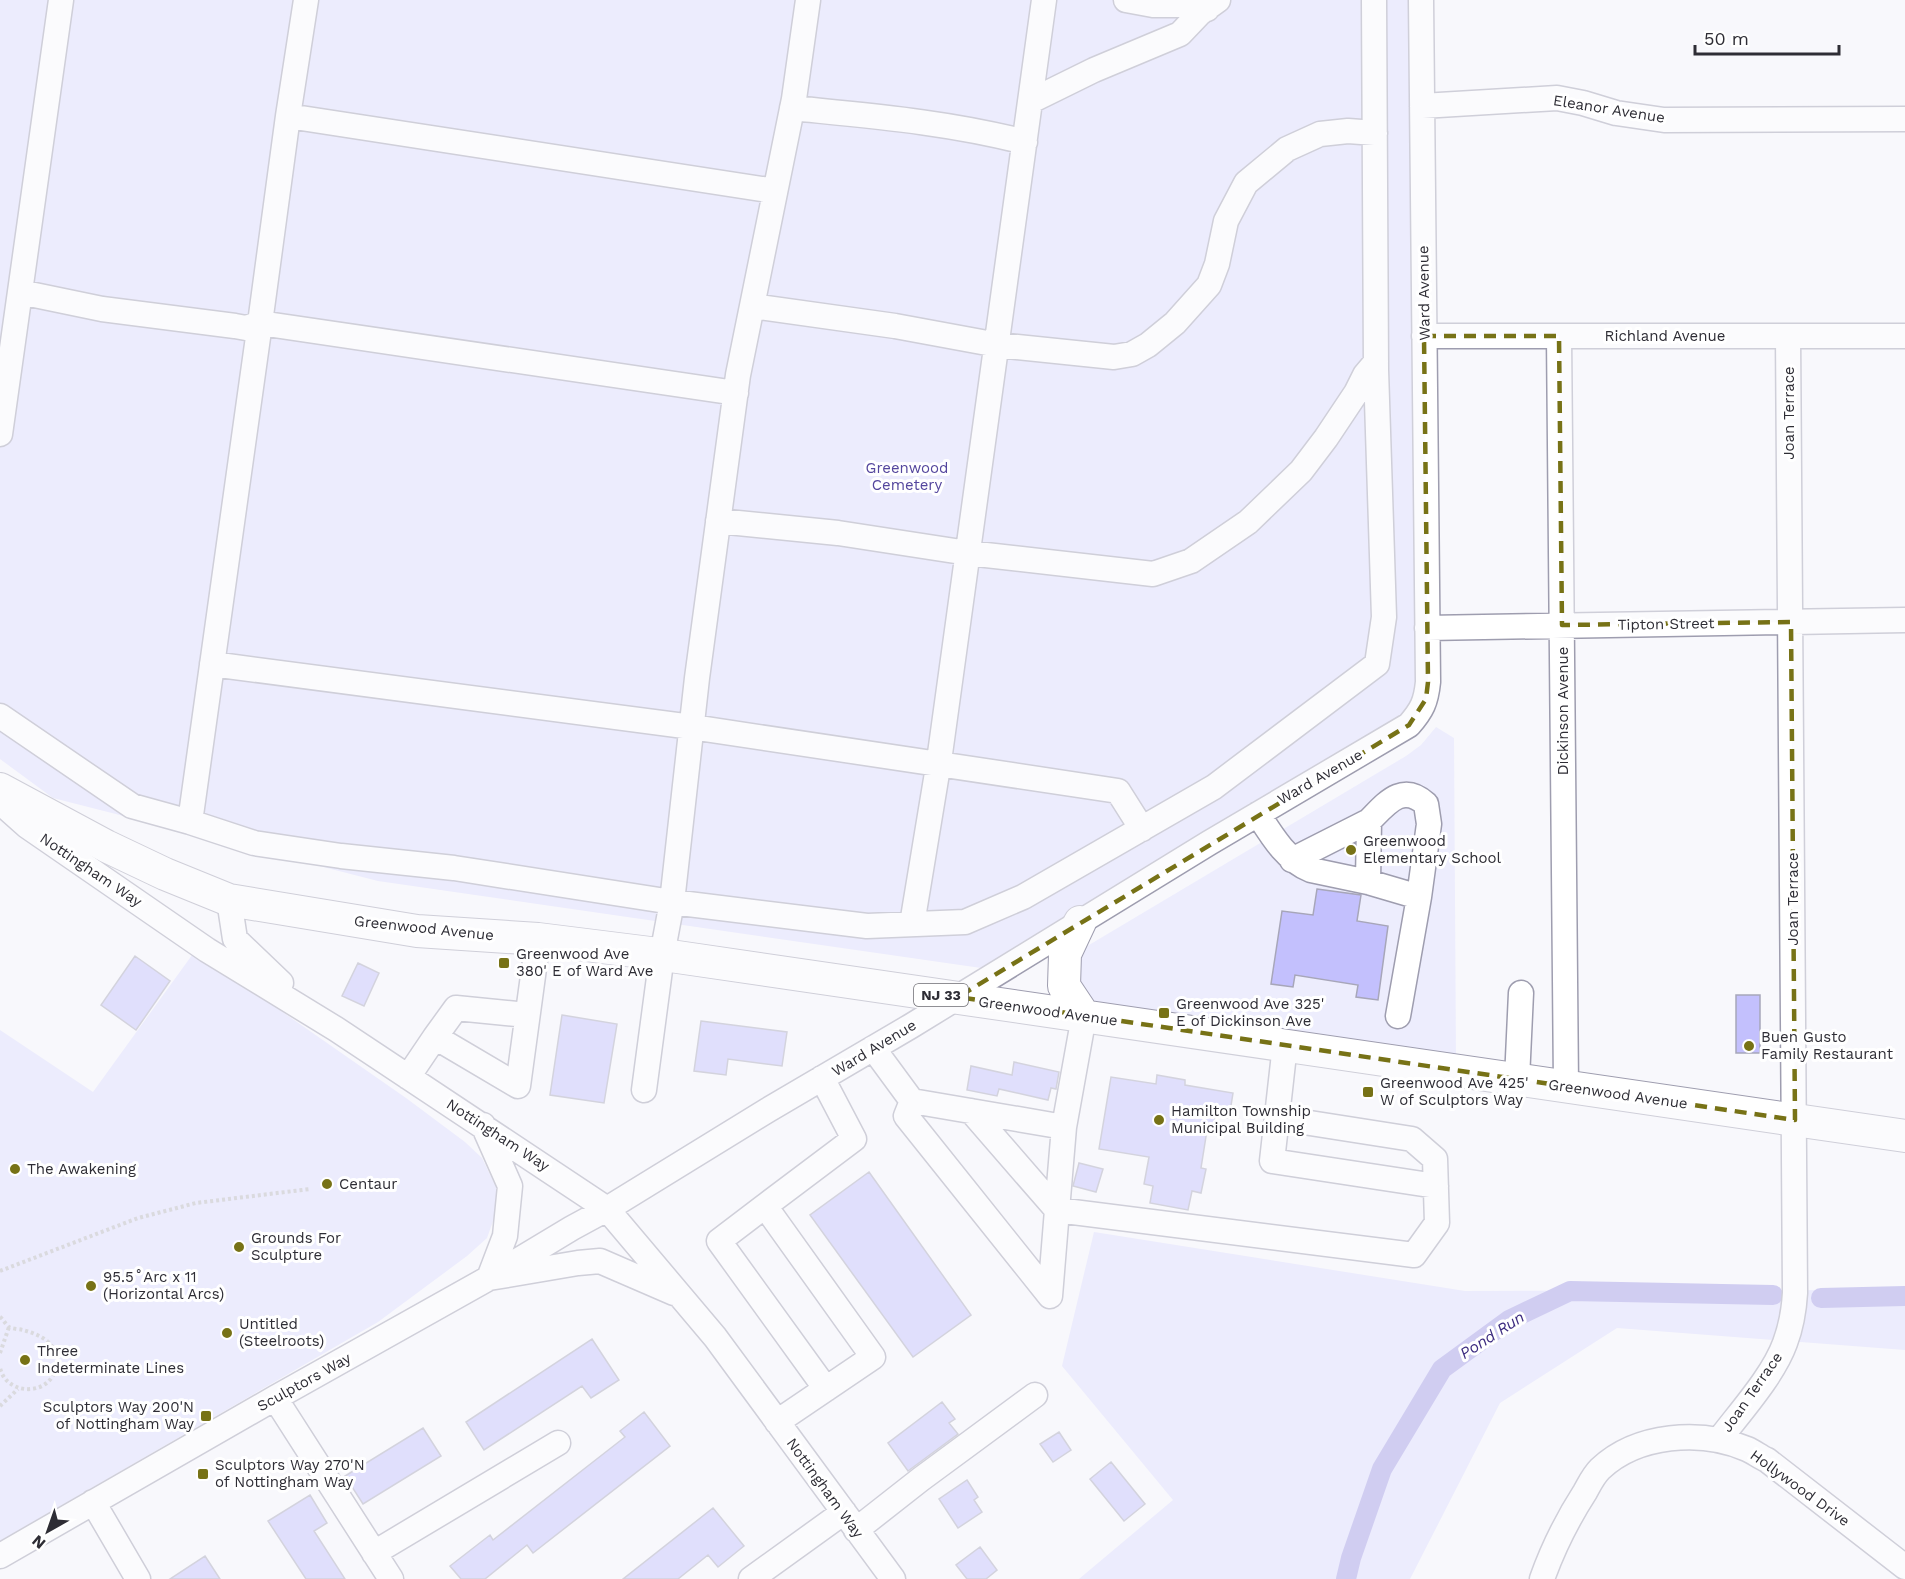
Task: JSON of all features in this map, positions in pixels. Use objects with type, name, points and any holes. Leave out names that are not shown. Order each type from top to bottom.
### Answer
[{"type":"main road","name":"Greenwood Avenue","points":[[0,789],[106,846],[165,874],[229,900],[417,931],[538,939],[662,955],[1905,1136]]},
{"type":"main road","points":[[1080,922],[1065,954],[1064,986],[1084,1016]]},
{"type":"street","points":[[0,434],[61,0]]},
{"type":"street","points":[[190,822],[306,0]]},
{"type":"street","points":[[644,1090],[662,955],[672,902],[692,727],[736,393],[792,108],[808,0]]},
{"type":"street","points":[[912,924],[939,763],[1044,0]]},
{"type":"street","points":[[1126,0],[1153,5],[1212,4]]},
{"type":"street","points":[[0,716],[132,806],[254,843],[341,856],[454,868],[672,902],[867,926],[965,922],[1023,897],[1214,787],[1377,664],[1384,617],[1376,362],[1374,0]]},
{"type":"street","name":"Ward Avenue","points":[[608,1209],[1258,814],[1409,725],[1419,714],[1426,699],[1428,682],[1421,0]]},
{"type":"street","points":[[1031,101],[1094,70],[1179,34],[1212,4]]},
{"type":"street","name":"Eleanor Avenue","points":[[1422,106],[1557,98],[1616,113],[1664,120],[1905,119]]},
{"type":"street","points":[[792,108],[924,121],[989,132],[1025,142]]},
{"type":"street","points":[[288,116],[775,191]]},
{"type":"street","points":[[752,306],[895,326],[998,345],[1114,357],[1132,354],[1148,345],[1175,323],[1209,285],[1217,264],[1226,221],[1246,183],[1287,149],[1320,134],[1348,131],[1375,133]]},
{"type":"street","points":[[20,292],[102,309],[246,328],[260,323],[736,393]]},
{"type":"street","name":"Richland Avenue","points":[[1424,336],[1905,336]]},
{"type":"street","name":"Dickinson Avenue","points":[[1559,336],[1566,1086]]},
{"type":"street","name":"Joan Terrace","points":[[1719,1440],[1773,1367],[1785,1345],[1793,1318],[1795,1293],[1788,336]]},
{"type":"street","points":[[718,521],[838,532],[968,553],[1153,574],[1191,561],[1248,522],[1301,471],[1326,438],[1356,393],[1365,375],[1376,362]]},
{"type":"street","name":"Tipton Street","points":[[1427,627],[1905,620]]},
{"type":"street","points":[[212,664],[692,727],[1118,790],[1142,829]]},
{"type":"street","points":[[1292,860],[1369,821],[1390,800],[1399,795],[1412,795],[1421,798],[1426,804],[1429,824],[1398,1016]]},
{"type":"street","name":"Nottingham Way","points":[[0,802],[27,826],[207,950],[336,1029],[608,1209],[715,1337],[893,1579]]},
{"type":"street","points":[[1258,814],[1275,841],[1292,860],[1311,870],[1368,882],[1419,897]]},
{"type":"street","points":[[1368,882],[1369,821]]},
{"type":"street","points":[[229,900],[235,939],[269,973],[336,1029]]},
{"type":"street","points":[[435,1037],[518,1086],[538,939]]},
{"type":"street","points":[[1517,1079],[1521,993]]},
{"type":"street","points":[[408,1077],[456,1008],[527,1015]]},
{"type":"street","points":[[912,1101],[906,1116],[1050,1296],[1064,1127],[1084,1016]]},
{"type":"street","points":[[1285,1045],[1272,1161],[1436,1186]]},
{"type":"street","points":[[873,1048],[912,1101],[1064,1127]]},
{"type":"street","points":[[822,1078],[854,1139],[719,1241],[826,1389]]},
{"type":"street","points":[[971,1111],[1057,1210],[1414,1255],[1437,1223],[1435,1159],[1412,1139],[1278,1118]]},
{"type":"street","points":[[483,1125],[510,1186],[505,1236],[489,1278]]},
{"type":"street","points":[[765,1206],[873,1357],[777,1422]]},
{"type":"street","name":"Sculptors Way","points":[[0,1556],[608,1209]]},
{"type":"street","points":[[489,1278],[600,1261],[680,1296]]},
{"type":"street","points":[[751,1579],[921,1479],[1035,1395]]},
{"type":"street","points":[[275,1398],[391,1579]]},
{"type":"street","name":"Hollywood Drive","points":[[1542,1579],[1552,1552],[1570,1516],[1596,1474],[1617,1456],[1637,1446],[1660,1439],[1719,1440],[1747,1449],[1767,1460],[1905,1567]]},
{"type":"street","points":[[374,1553],[558,1443]]},
{"type":"street","points":[[93,1502],[138,1579]]},
{"type":"path","points":[[0,1271],[138,1218],[196,1203],[310,1189]]},
{"type":"path","points":[[0,1317],[9,1327],[37,1334],[46,1339],[55,1352],[57,1366],[52,1378],[43,1386],[32,1390],[18,1389],[4,1378],[0,1368]]},
{"type":"path","points":[[0,1353],[9,1327]]},
{"type":"path","points":[[0,1406],[18,1389]]},
{"type":"highlighted area","points":[[1424,336],[1559,336],[1562,625],[1791,622],[1795,1120],[958,997],[1409,725],[1426,699],[1428,682]]},
{"type":"shaded area","name":"Greenwood Elementary School","points":[[1436,727],[1454,738],[1456,1059],[1089,1001],[1072,966],[1078,954],[1089,945],[1406,756],[1421,745]]},
{"type":"green space","name":"Greenwood Cemetery","points":[[0,0],[1422,0],[1422,724],[1009,972],[378,881],[53,798],[0,759]]},
{"type":"green space","name":"Grounds For Sculpture","points":[[195,951],[406,1098],[465,1142],[482,1158],[496,1187],[497,1210],[487,1238],[467,1256],[378,1322],[0,1541],[0,1030],[93,1092]]},
{"type":"green space","points":[[1094,1232],[1465,1291],[1905,1290],[1905,1350],[1617,1328],[1500,1403],[1410,1579],[1079,1579],[1173,1500],[1062,1366]]},
{"type":"building","points":[[1317,889],[1361,895],[1357,921],[1388,926],[1378,1000],[1356,997],[1358,985],[1295,975],[1293,987],[1271,984],[1282,911],[1313,915]]},
{"type":"building","points":[[135,956],[170,981],[136,1030],[101,1005]]},
{"type":"building","points":[[358,963],[379,973],[364,1006],[342,996]]},
{"type":"building","points":[[1736,995],[1760,995],[1760,1053],[1736,1053]]},
{"type":"building","points":[[562,1015],[617,1024],[604,1103],[550,1095]]},
{"type":"building","points":[[701,1021],[787,1032],[782,1066],[728,1059],[726,1075],[694,1071]]},
{"type":"building","points":[[1014,1062],[1059,1072],[1056,1089],[1051,1088],[1048,1100],[999,1089],[997,1096],[967,1090],[971,1066],[1012,1075]]},
{"type":"building","name":"Hamilton Township Municipal Building","points":[[1157,1075],[1185,1080],[1185,1085],[1233,1093],[1229,1118],[1215,1116],[1214,1125],[1208,1124],[1201,1168],[1206,1169],[1201,1193],[1192,1191],[1188,1210],[1150,1203],[1153,1186],[1144,1184],[1149,1157],[1099,1149],[1111,1077],[1156,1084]]},
{"type":"building","points":[[1079,1163],[1103,1169],[1096,1192],[1073,1186]]},
{"type":"building","points":[[869,1172],[971,1315],[913,1357],[810,1215]]},
{"type":"building","points":[[592,1339],[619,1380],[591,1398],[582,1386],[484,1450],[466,1422]]},
{"type":"building","points":[[942,1402],[955,1419],[949,1423],[958,1434],[908,1471],[888,1443]]},
{"type":"building","points":[[644,1412],[670,1446],[533,1553],[527,1545],[485,1579],[461,1579],[450,1566],[490,1535],[493,1540],[625,1437],[620,1431]]},
{"type":"building","points":[[423,1428],[441,1456],[363,1504],[345,1476]]},
{"type":"building","points":[[1059,1432],[1071,1450],[1053,1462],[1040,1444]]},
{"type":"building","points":[[1111,1462],[1145,1504],[1124,1521],[1090,1479]]},
{"type":"building","points":[[967,1480],[978,1497],[974,1500],[982,1512],[958,1528],[939,1499]]},
{"type":"building","points":[[310,1495],[327,1523],[314,1531],[345,1579],[306,1579],[268,1521]]},
{"type":"building","points":[[713,1508],[744,1546],[718,1567],[708,1555],[678,1579],[623,1579]]},
{"type":"building","points":[[980,1547],[997,1570],[986,1579],[967,1579],[956,1565]]},
{"type":"building","points":[[205,1556],[220,1579],[170,1579]]},
{"type":"waterway","name":"Pond Run","points":[[1346,1579],[1382,1469],[1442,1369],[1509,1320],[1570,1291],[1773,1295]]},
{"type":"waterway","points":[[1821,1298],[1905,1296]]},
{"type":"place","name":"Greenwood Elementary School","points":[[1351,850]]},
{"type":"place","name":"Greenwood Ave 380' E of Ward Ave","points":[[504,963]]},
{"type":"place","name":"Greenwood Ave 325' E of Dickinson Ave","points":[[1164,1013]]},
{"type":"place","name":"Buen Gusto Family Restaurant","points":[[1749,1046]]},
{"type":"place","name":"Greenwood Ave 425' W of Sculptors Way","points":[[1368,1092]]},
{"type":"place","name":"Hamilton Township Municipal Building","points":[[1159,1120]]},
{"type":"place","name":"The Awakening","points":[[15,1169]]},
{"type":"place","name":"Centaur","points":[[327,1184]]},
{"type":"place","name":"Grounds For Sculpture","points":[[239,1247]]},
{"type":"place","name":"95.5 ̊ Arc x 11 (Horizontal Arcs)","points":[[91,1286]]},
{"type":"place","name":"Untitled (Steelroots)","points":[[227,1333]]},
{"type":"place","name":"Three Indeterminate Lines","points":[[25,1360]]},
{"type":"place","name":"Sculptors Way 200'N of Nottingham Way","points":[[206,1416]]},
{"type":"place","name":"Sculptors Way 270'N of Nottingham Way","points":[[203,1474]]}]
